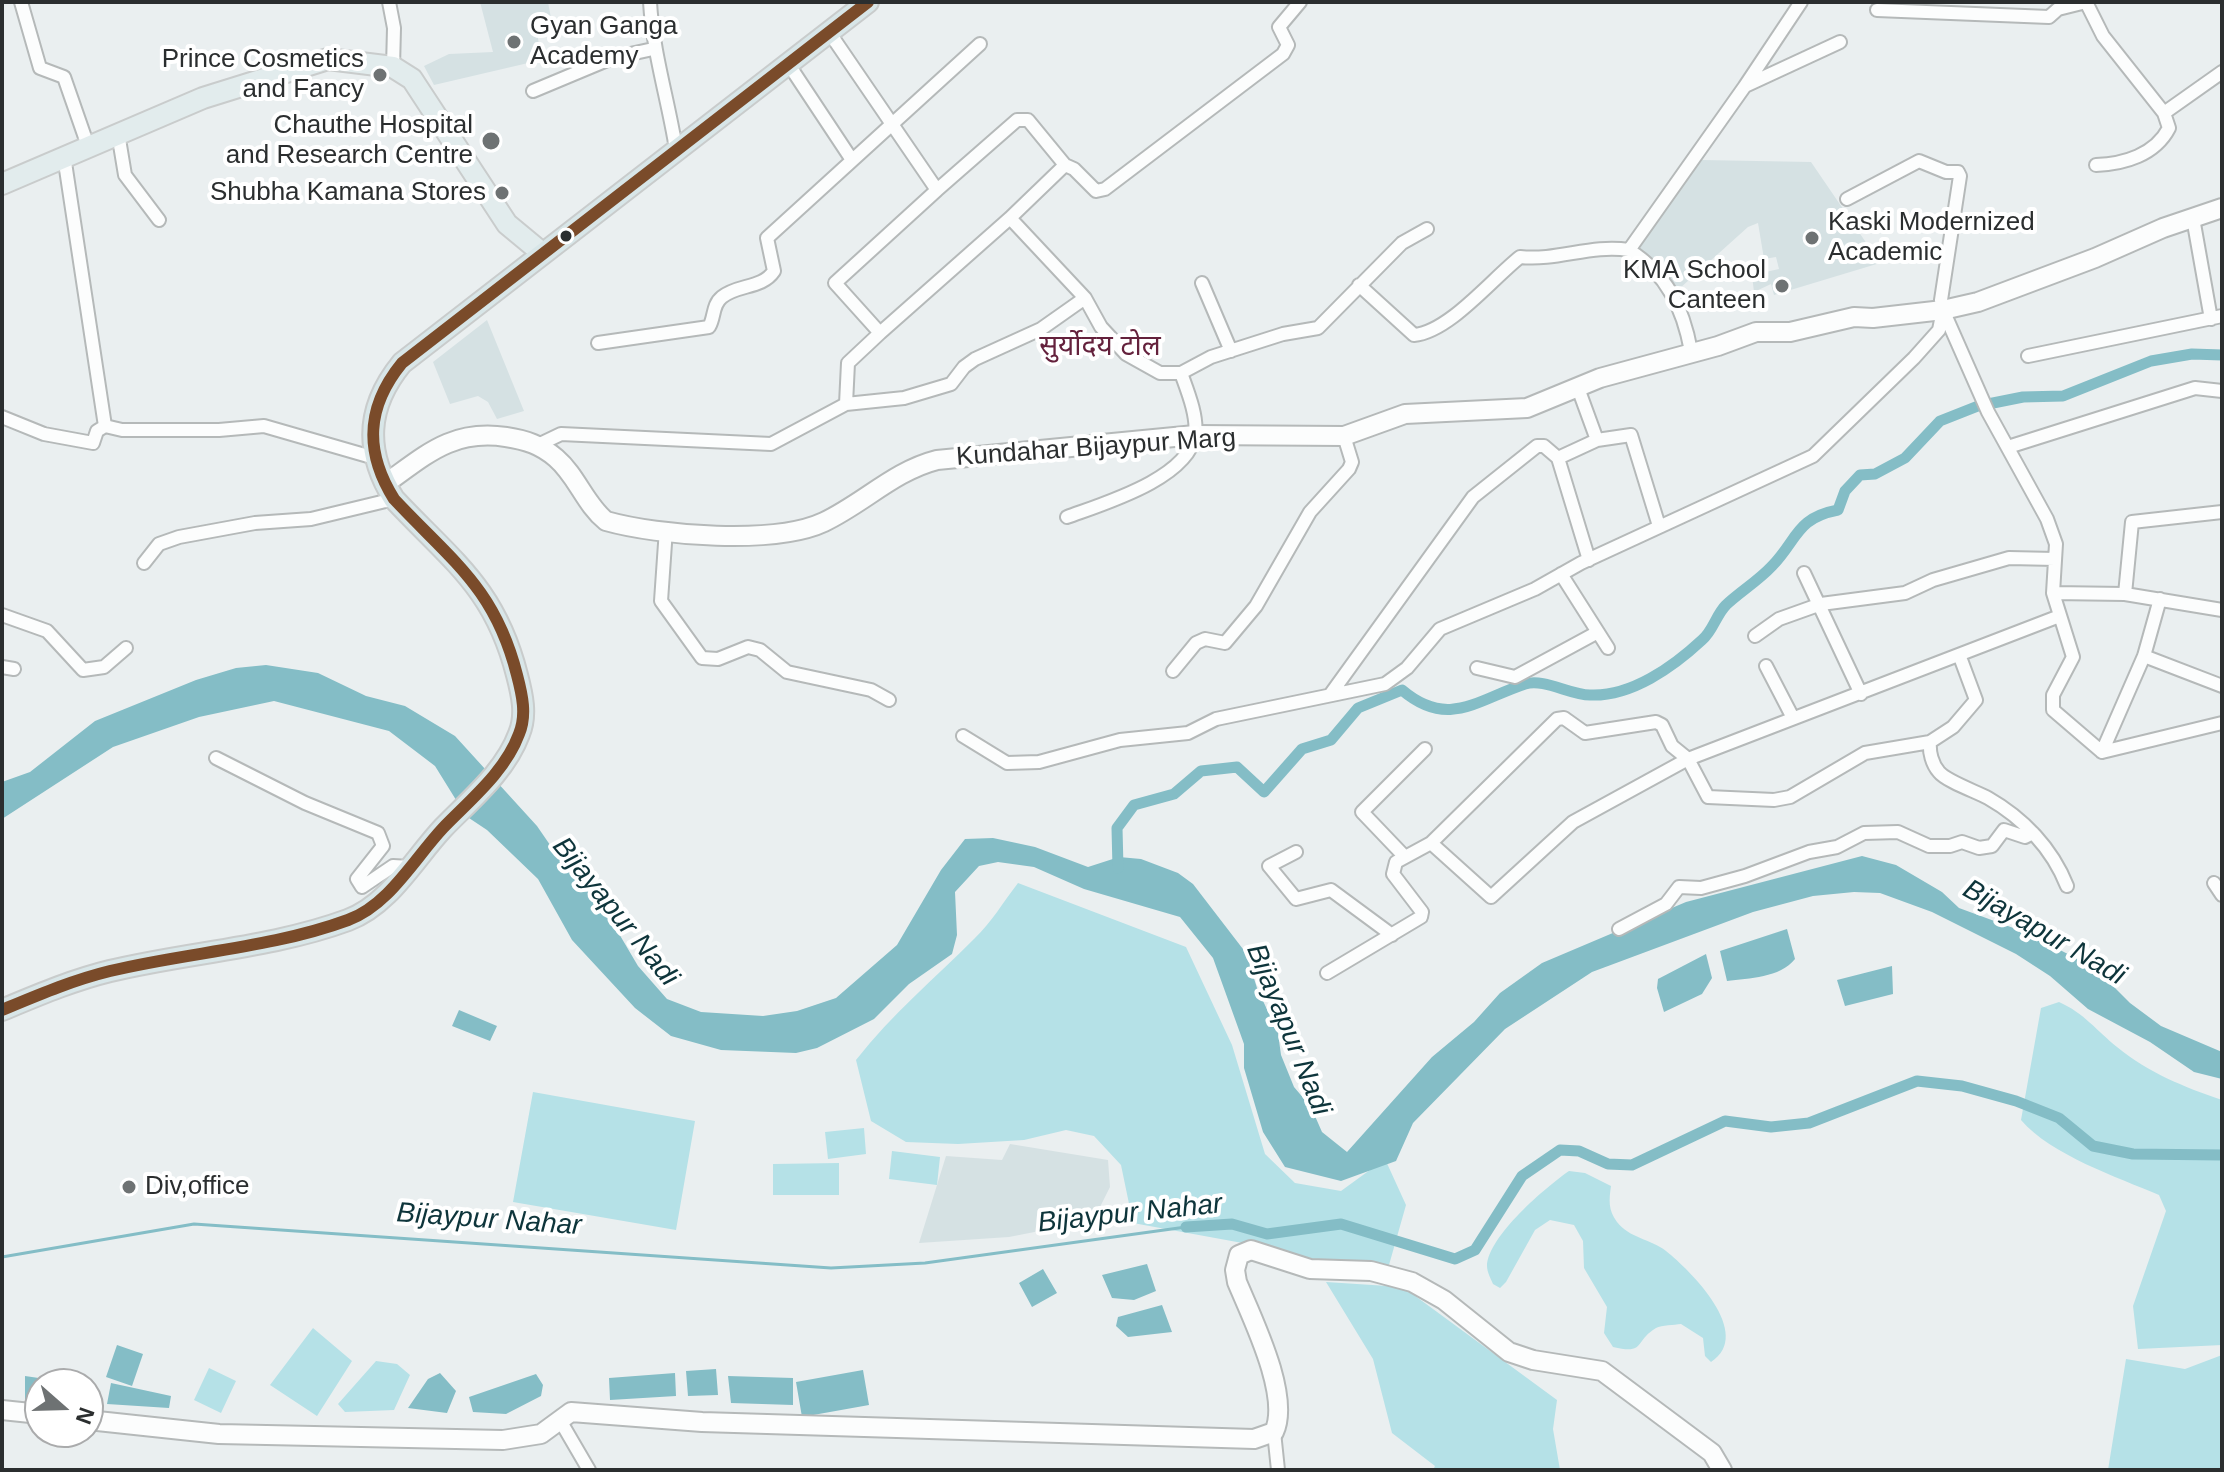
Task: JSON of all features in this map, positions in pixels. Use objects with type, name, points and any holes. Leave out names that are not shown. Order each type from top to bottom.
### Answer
[{"type":"highway","points":[[2,1010],[75,980],[268,940],[346,920],[374,905],[483,787],[514,746],[523,719],[523,705],[501,623],[482,591],[390,492],[375,458],[372,418],[390,377],[402,363],[542,253],[868,2]]},
{"type":"main road","points":[[2,184],[203,98],[328,59],[393,67],[412,79],[507,224],[542,253]]},
{"type":"main road","name":"Kundahar Bijaypur Marg","points":[[390,492],[437,447],[464,436],[497,436],[538,445],[558,459],[606,521],[733,538],[764,536],[824,522],[902,473],[937,460],[1195,435],[1344,436],[1405,414],[1527,408],[1600,378],[1718,346],[1756,332],[1790,332],[1854,317],[1943,310],[1978,302],[2222,208]]},
{"type":"main road","points":[[104,1422],[219,1434],[462,1441],[524,1439],[541,1434],[571,1412],[702,1422],[1254,1439],[1274,1432],[1279,1410],[1275,1385],[1237,1282],[1237,1260],[1244,1250],[1310,1269],[1371,1271],[1412,1282],[1444,1300],[1509,1352],[1533,1360],[1602,1371],[1712,1453],[1722,1470]]},
{"type":"main road","points":[[2,1410],[24,1412]]},
{"type":"street","points":[[21,2],[40,68],[64,77],[88,146]]},
{"type":"street","points":[[389,2],[394,28],[393,67]]},
{"type":"street","points":[[650,2],[653,49],[668,99],[676,149]]},
{"type":"street","points":[[880,333],[835,283],[937,190],[1023,118],[1065,165],[1074,169],[1096,191],[1105,189],[1283,54],[1288,45],[1279,27],[1300,2]]},
{"type":"street","points":[[1629,250],[1801,2]]},
{"type":"street","points":[[1877,10],[2049,17],[2057,5],[2086,2],[2103,36],[2164,113],[2169,128],[2146,151],[2121,164],[2096,165]]},
{"type":"street","points":[[829,32],[937,190]]},
{"type":"street","points":[[1745,86],[1840,42]]},
{"type":"street","points":[[598,343],[709,327],[714,308],[723,297],[768,280],[774,271],[767,238],[980,44]]},
{"type":"street","points":[[533,91],[612,58],[653,49]]},
{"type":"street","points":[[789,65],[852,160]]},
{"type":"street","points":[[2164,113],[2222,72]]},
{"type":"street","points":[[118,133],[125,175],[159,220]]},
{"type":"street","points":[[64,156],[105,426]]},
{"type":"street","points":[[963,736],[1007,763],[1039,762],[1120,740],[1188,733],[1216,719],[1385,684],[1398,677],[1440,629],[1502,604],[1659,526],[1813,456],[1939,330],[1960,194],[1958,172],[1946,172],[1919,161],[1847,199]]},
{"type":"street","points":[[846,404],[848,363],[1065,165]]},
{"type":"street","points":[[1010,218],[1085,298],[1101,327],[1126,354],[1160,373],[1181,373],[1231,351],[1318,328],[1402,243],[1427,229]]},
{"type":"street","points":[[2028,356],[2216,317],[2193,218]]},
{"type":"street","points":[[1359,285],[1414,335],[1422,335],[1447,322],[1520,257],[1544,259],[1604,246],[1629,250],[1674,291],[1686,320],[1691,351]]},
{"type":"street","points":[[1202,283],[1231,351]]},
{"type":"street","points":[[538,445],[561,434],[771,444],[846,404],[904,398],[951,384],[975,359],[1041,329],[1085,298]]},
{"type":"street","points":[[1943,310],[1988,412],[2047,519],[2056,544],[2053,593],[2057,617],[2069,639],[2073,657],[2053,695],[2053,710],[2102,752]]},
{"type":"street","points":[[1067,517],[1142,487],[1174,466],[1195,435],[1189,395],[1181,373]]},
{"type":"street","points":[[1578,388],[1597,440]]},
{"type":"street","points":[[2008,447],[2183,391],[2195,388],[2222,391]]},
{"type":"street","points":[[2,417],[44,434],[93,443],[97,431],[105,426],[122,430],[219,430],[264,426],[326,447],[375,458]]},
{"type":"street","points":[[1558,458],[1597,440],[1631,435],[1659,526]]},
{"type":"street","points":[[1173,671],[1196,643],[1205,639],[1225,643],[1237,632],[1310,512],[1349,469],[1352,462],[1344,436]]},
{"type":"street","points":[[1330,695],[1473,497],[1537,446],[1544,446],[1558,458],[1589,560]]},
{"type":"street","points":[[144,563],[159,544],[179,537],[255,523],[311,519],[390,492]]},
{"type":"street","points":[[2125,594],[2132,522],[2222,512]]},
{"type":"street","points":[[666,529],[661,601],[702,658],[718,659],[748,647],[760,650],[787,672],[871,690],[889,700]]},
{"type":"street","points":[[1755,636],[1779,619],[1821,604],[1905,593],[1933,580],[2009,558],[2055,559]]},
{"type":"street","points":[[1804,573],[1861,694]]},
{"type":"street","points":[[1561,574],[1608,648]]},
{"type":"street","points":[[2053,593],[2125,594],[2222,610]]},
{"type":"street","points":[[2102,752],[2144,656],[2160,599]]},
{"type":"street","points":[[2,615],[47,631],[83,670],[104,667],[126,648]]},
{"type":"street","points":[[1431,843],[1491,897],[1573,822],[1688,759],[1960,657],[2057,617]]},
{"type":"street","points":[[1477,668],[1515,677],[1598,632]]},
{"type":"street","points":[[2144,656],[2222,686]]},
{"type":"street","points":[[1327,973],[1421,917],[1422,912],[1393,874],[1396,862],[1431,843],[1561,718],[1585,733],[1656,722],[1662,725],[1672,746],[1688,759],[1708,797],[1713,800],[1774,800],[1790,797],[1865,753],[1930,742],[1953,727],[1976,700],[1960,657]]},
{"type":"street","points":[[1766,666],[1793,718]]},
{"type":"street","points":[[2102,752],[2222,723]]},
{"type":"street","points":[[1930,742],[1934,763],[1940,774],[1988,798],[2033,833],[2058,865],[2067,886]]},
{"type":"street","points":[[1405,857],[1362,812],[1425,749]]},
{"type":"street","points":[[216,758],[378,833],[383,846],[357,879],[362,887],[393,866],[410,867]]},
{"type":"street","points":[[1619,929],[1666,904],[1679,887],[1701,888],[1745,876],[1809,852],[1837,847],[1864,833],[1898,832],[1929,846],[1962,842],[1979,848],[1992,846],[2004,830],[2025,837],[2033,833]]},
{"type":"street","points":[[1296,852],[1269,866],[1296,899],[1337,887],[1392,935]]},
{"type":"street","points":[[2214,883],[2222,895]]},
{"type":"street","points":[[561,1422],[589,1470]]},
{"type":"street","points":[[1274,1432],[1278,1470]]},
{"type":"shaded area","name":"Gyan Ganga Academy","points":[[480,2],[548,2],[553,29],[537,31],[541,60],[434,85],[424,66],[449,54],[493,52]]},
{"type":"shaded area","name":"Kaski Modernized Academic","points":[[1702,160],[1811,162],[1880,263],[1774,295],[1771,284],[1754,292],[1752,275],[1779,269],[1776,257],[1764,259],[1758,223],[1748,227],[1679,289],[1635,250]]},
{"type":"shaded area","points":[[487,320],[524,411],[497,419],[488,402],[478,396],[450,404],[433,362]]},
{"type":"shaded area","points":[[266,665],[318,673],[366,696],[405,706],[455,736],[537,826],[559,858],[595,893],[638,966],[667,999],[701,1012],[763,1016],[797,1011],[836,998],[897,945],[941,870],[965,839],[993,838],[1035,847],[1088,867],[1119,857],[1141,859],[1178,873],[1193,884],[1246,953],[1257,988],[1278,1033],[1281,1055],[1294,1087],[1311,1107],[1322,1132],[1347,1152],[1432,1057],[1474,1022],[1500,993],[1542,963],[1686,902],[1862,856],[1896,865],[1942,892],[1959,908],[2027,933],[2095,968],[2130,1003],[2161,1026],[2222,1052],[2222,1079],[2194,1072],[2150,1042],[2088,1009],[2050,976],[2016,954],[1932,912],[1880,893],[1813,896],[1753,912],[1592,972],[1505,1029],[1413,1123],[1396,1161],[1341,1181],[1285,1167],[1263,1132],[1244,1068],[1244,1044],[1213,958],[1180,917],[1084,889],[1034,867],[998,862],[979,866],[955,892],[957,935],[952,954],[909,984],[874,1019],[817,1048],[796,1053],[721,1050],[671,1036],[635,1008],[572,940],[538,879],[487,830],[466,816],[435,766],[389,731],[274,701],[199,717],[113,747],[2,819],[2,782],[30,772],[95,721],[196,680],[236,668]]},
{"type":"shaded area","points":[[1018,883],[1186,947],[1232,1045],[1265,1154],[1295,1183],[1341,1191],[1385,1159],[1406,1205],[1389,1265],[1336,1266],[1248,1244],[1133,1223],[1121,1165],[1094,1136],[1066,1130],[1024,1140],[958,1144],[906,1142],[871,1121],[856,1060],[899,1012],[981,932]]},
{"type":"shaded area","points":[[1787,929],[1795,959],[1789,965],[1764,976],[1727,981],[1720,951]]},
{"type":"shaded area","points":[[1706,954],[1712,978],[1702,994],[1664,1012],[1657,988],[1658,979]]},
{"type":"shaded area","points":[[1892,966],[1893,994],[1845,1006],[1837,980]]},
{"type":"shaded area","points":[[2059,1002],[2154,1072],[2222,1100],[2222,1345],[2138,1349],[2133,1306],[2166,1211],[2159,1195],[2067,1154],[2034,1133],[2021,1120],[2041,1008]]},
{"type":"shaded area","points":[[459,1010],[497,1026],[490,1041],[452,1026]]},
{"type":"shaded area","points":[[533,1092],[695,1121],[676,1230],[513,1202]]},
{"type":"shaded area","points":[[864,1128],[866,1154],[828,1159],[825,1132]]},
{"type":"shaded area","points":[[1010,1144],[1108,1160],[1110,1187],[1097,1213],[1065,1226],[1009,1237],[919,1243],[946,1156],[1002,1160]]},
{"type":"shaded area","points":[[892,1151],[940,1157],[937,1185],[889,1179]]},
{"type":"shaded area","points":[[839,1163],[839,1195],[773,1195],[773,1164]]},
{"type":"shaded area","points":[[1569,1171],[1585,1173],[1611,1186],[1610,1205],[1617,1222],[1628,1232],[1666,1251],[1689,1272],[1714,1303],[1726,1336],[1723,1350],[1711,1362],[1705,1356],[1703,1338],[1681,1324],[1656,1328],[1635,1348],[1613,1347],[1604,1333],[1607,1307],[1584,1268],[1583,1241],[1574,1225],[1550,1220],[1535,1230],[1506,1282],[1500,1288],[1493,1284],[1487,1266],[1497,1241],[1533,1200]]},
{"type":"shaded area","points":[[1147,1264],[1156,1291],[1134,1300],[1112,1298],[1102,1275]]},
{"type":"shaded area","points":[[1043,1269],[1057,1293],[1032,1307],[1019,1283]]},
{"type":"shaded area","points":[[1326,1282],[1403,1287],[1557,1400],[1553,1429],[1560,1470],[1433,1470],[1435,1466],[1392,1433],[1373,1359]]},
{"type":"shaded area","points":[[1162,1305],[1172,1332],[1128,1337],[1116,1326],[1118,1317]]},
{"type":"shaded area","points":[[313,1328],[352,1361],[317,1416],[270,1385]]},
{"type":"shaded area","points":[[117,1345],[143,1354],[132,1386],[106,1377]]},
{"type":"shaded area","points":[[2222,1355],[2222,1470],[2108,1470],[2126,1359],[2185,1369]]},
{"type":"shaded area","points":[[376,1361],[397,1364],[410,1375],[394,1410],[345,1412],[338,1404]]},
{"type":"shaded area","points":[[209,1368],[236,1381],[221,1413],[194,1400]]},
{"type":"shaded area","points":[[716,1369],[718,1395],[688,1396],[686,1371]]},
{"type":"shaded area","points":[[863,1370],[869,1405],[802,1417],[796,1382]]},
{"type":"shaded area","points":[[440,1373],[456,1391],[447,1413],[408,1408],[428,1379]]},
{"type":"shaded area","points":[[675,1373],[676,1396],[610,1400],[609,1378]]},
{"type":"shaded area","points":[[536,1374],[543,1385],[541,1396],[506,1414],[473,1412],[469,1397]]},
{"type":"shaded area","points":[[728,1376],[793,1378],[793,1405],[731,1403]]},
{"type":"shaded area","points":[[111,1383],[171,1396],[169,1408],[107,1404]]},
{"type":"waterway","points":[[1118,868],[1117,828],[1134,805],[1174,794],[1201,771],[1237,767],[1264,792],[1302,749],[1331,740],[1358,708],[1402,690],[1419,702],[1448,709],[1463,708],[1532,683],[1590,695],[1636,686],[1678,660],[1706,636],[1726,605],[1772,566],[1806,524],[1838,510],[1845,491],[1860,475],[1875,474],[1905,458],[1940,421],[1978,406],[2023,397],[2063,396],[2151,361],[2192,354],[2222,355]]},
{"type":"waterway","name":"Bijaypur Nahar","points":[[1186,1227],[1232,1224],[1267,1234],[1341,1224],[1455,1259],[1475,1250],[1522,1176],[1560,1150],[1579,1151],[1608,1164],[1632,1165],[1725,1121],[1771,1127],[1809,1123],[1917,1081],[1962,1086],[2016,1101],[2059,1118],[2093,1146],[2133,1154],[2222,1155]]},
{"type":"waterway","name":"Bijaypur Nahar","points":[[2,1257],[194,1224],[831,1268],[925,1263],[1186,1227]]},
{"type":"transit line","points":[[2,1010],[96,975],[290,937],[363,913],[400,880],[443,828],[496,773],[513,748],[523,719],[521,690],[508,645],[484,597],[453,559],[394,499],[384,481],[373,430],[381,396],[402,363],[868,2]]},
{"type":"place","name":"Gyan Ganga Academy","points":[[514,42]]},
{"type":"place","name":"Prince Cosmetics and Fancy","points":[[380,75]]},
{"type":"place","name":"Chauthe Hospital and Research Centre","points":[[491,141]]},
{"type":"place","name":"Shubha Kamana Stores","points":[[502,193]]},
{"type":"place","name":"Kaski Modernized Academic","points":[[1812,238]]},
{"type":"place","name":"KMA School Canteen","points":[[1782,286]]},
{"type":"place","name":"Div,office","points":[[129,1187]]},
{"type":"district","name":"सुर्योदय टोल","points":[[1100,347]]},
{"type":"water label","name":"Bijayapur Nadi","points":[[615,912]]},
{"type":"water label","name":"Bijayapur Nadi","points":[[2044,933]]},
{"type":"water label","name":"Bijayapur Nadi","points":[[1288,1030]]}]
